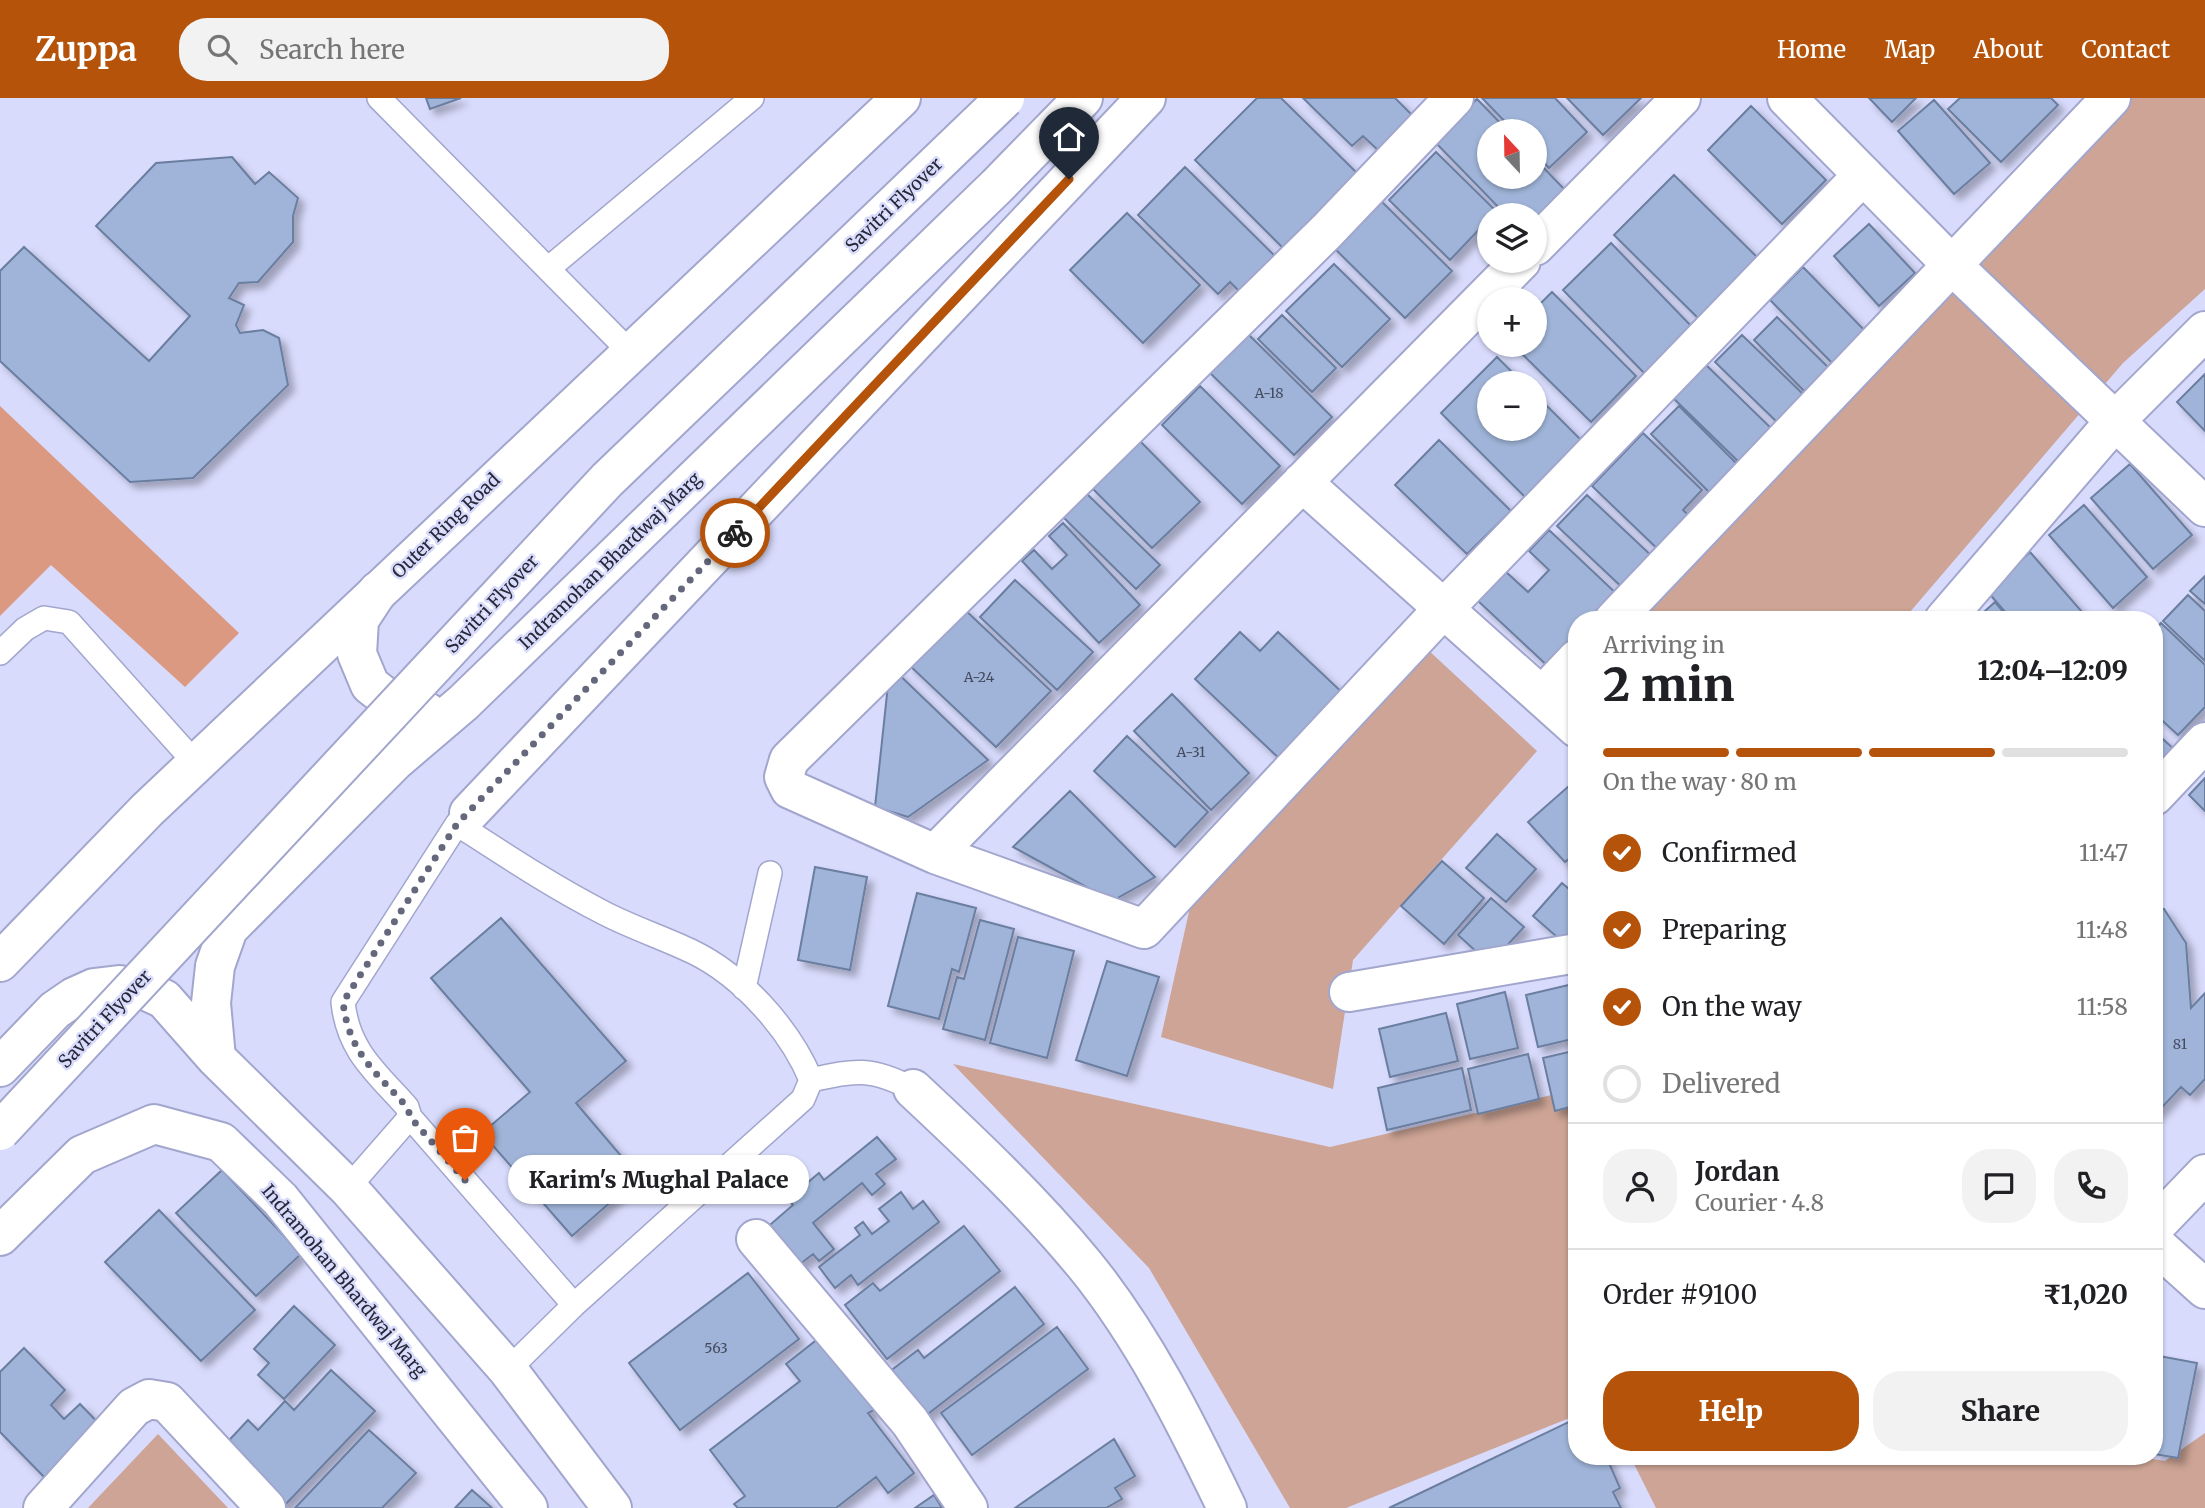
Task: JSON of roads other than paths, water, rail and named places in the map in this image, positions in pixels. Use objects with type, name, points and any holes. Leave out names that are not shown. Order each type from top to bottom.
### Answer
[{"type":"street","name":"Outer Ring Road","points":[[0,962],[147,810],[901,98]]},
{"type":"street","name":"Savitri Flyover","points":[[0,1131],[607,480],[1005,98]]},
{"type":"street","name":"Indramohan Bhardwaj Marg","points":[[216,1058],[211,1003],[215,966],[228,929],[395,761],[463,703],[997,186],[1083,98]]},
{"type":"street","points":[[463,818],[1146,98]]},
{"type":"street","points":[[1454,98],[1327,231],[789,761],[784,777],[790,789],[935,853],[1144,929],[1444,609],[1863,175]]},
{"type":"street","points":[[1547,234],[1681,98]]},
{"type":"street","points":[[1787,98],[1952,265],[2205,507]]},
{"type":"street","points":[[1623,611],[2111,98]]},
{"type":"street","points":[[935,853],[1509,273]]},
{"type":"street","points":[[1952,611],[2115,421],[2205,331]]},
{"type":"street","points":[[1302,482],[1568,720]]},
{"type":"street","points":[[377,591],[359,620],[357,653],[370,685],[397,706],[430,713],[463,703]]},
{"type":"street","points":[[1542,696],[1568,669]]},
{"type":"street","points":[[2163,786],[2205,742]]},
{"type":"street","points":[[1349,992],[1568,955]]},
{"type":"street","points":[[0,1067],[55,1010],[94,988],[119,985],[142,989],[164,999],[216,1058],[348,1188],[508,1370],[612,1508]]},
{"type":"street","points":[[912,1089],[1002,1171],[1085,1266],[1144,1352],[1227,1508]]},
{"type":"street","name":"Indramohan Bhardwaj Marg","points":[[0,1236],[82,1155],[154,1124],[221,1142],[280,1199],[528,1508]]},
{"type":"street","points":[[2163,1218],[2205,1174]]},
{"type":"street","points":[[756,1239],[909,1422],[968,1508]]},
{"type":"street","points":[[2163,1251],[2205,1289]]},
{"type":"street","points":[[43,1508],[134,1407],[149,1399],[167,1402],[266,1508]]},
{"type":"lane","points":[[379,98],[550,268],[630,352]]},
{"type":"lane","points":[[550,268],[752,98]]},
{"type":"lane","points":[[0,653],[25,629],[44,618],[69,622],[197,765]]},
{"type":"lane","points":[[508,1370],[574,1305],[803,1098],[811,1080],[802,1059],[744,988],[695,953],[605,914],[529,870],[463,818],[343,1002],[345,1022],[356,1051],[407,1107],[411,1118],[574,1305]]},
{"type":"lane","points":[[744,988],[770,873]]},
{"type":"lane","points":[[811,1080],[849,1072],[884,1074],[912,1089]]},
{"type":"lane","points":[[348,1188],[411,1118]]},
{"type":"place","name":"Karim's Mughal Palace","points":[[465,1180]]}]
